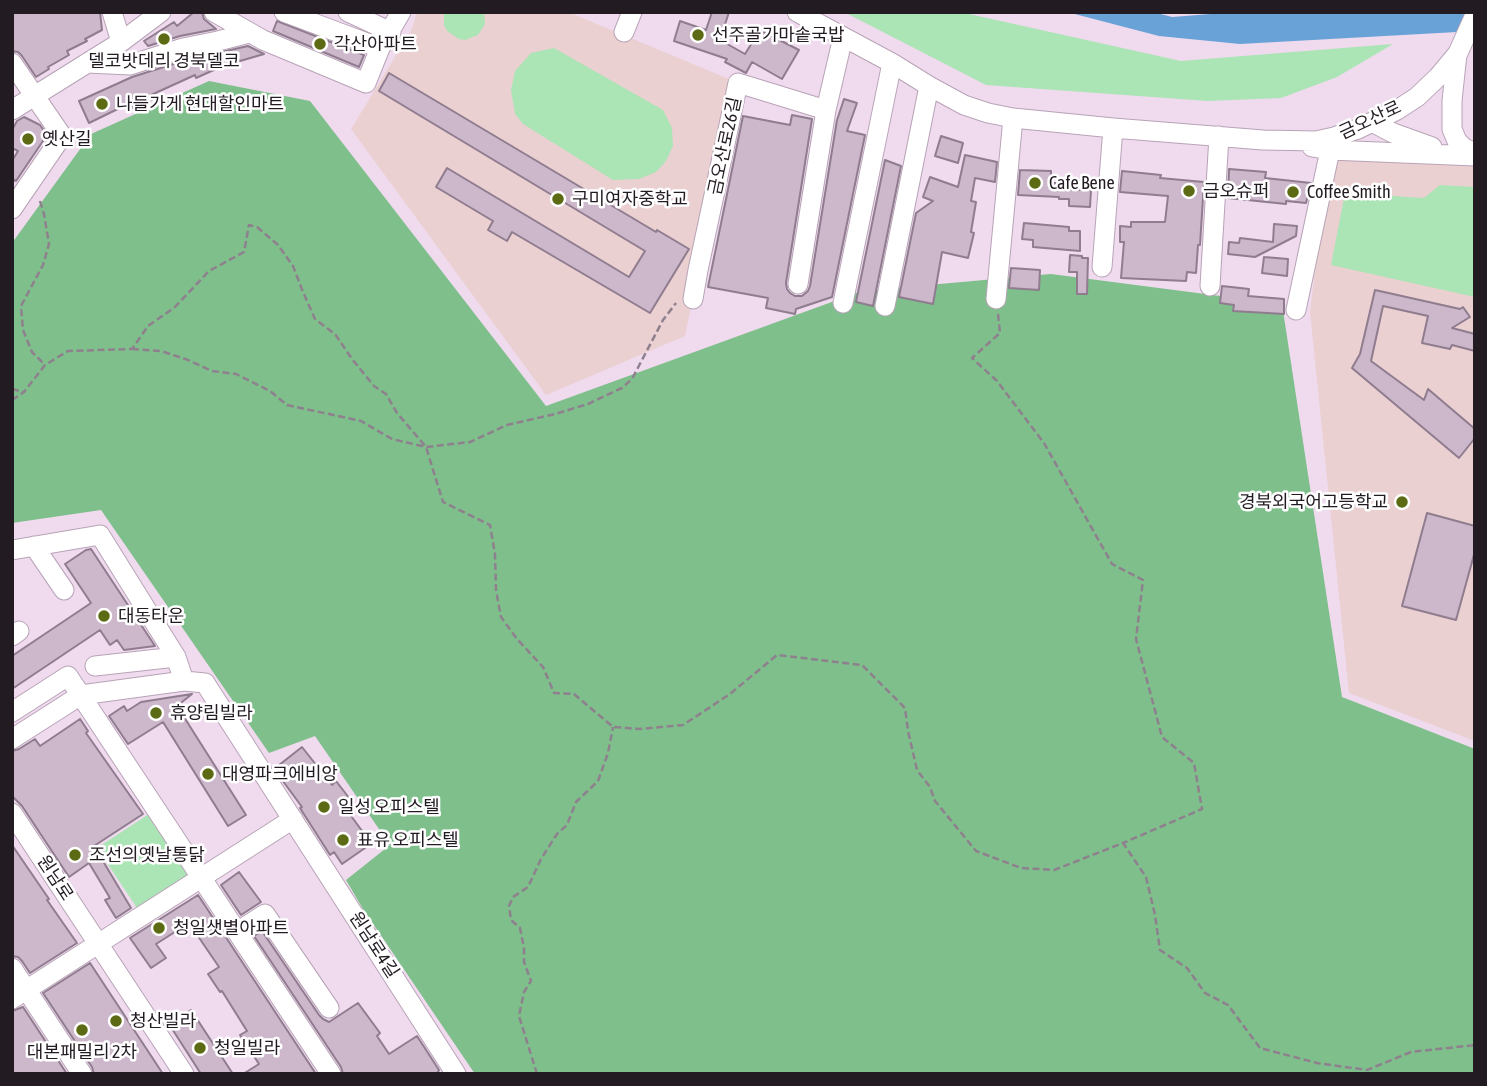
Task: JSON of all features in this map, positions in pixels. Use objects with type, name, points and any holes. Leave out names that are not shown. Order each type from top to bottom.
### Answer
[{"type":"street","points":[[112,12],[121,42]]},
{"type":"street","points":[[12,110],[121,42],[161,12]]},
{"type":"street","points":[[214,12],[249,33],[366,83],[401,12]]},
{"type":"street","points":[[284,12],[385,40]]},
{"type":"street","points":[[348,12],[385,40]]},
{"type":"street","points":[[624,32],[632,12]]},
{"type":"street","name":"금오산로","points":[[797,12],[964,105],[988,113],[1113,128],[1263,140],[1316,141],[1359,129],[1417,97],[1438,78],[1458,53],[1475,15]]},
{"type":"street","points":[[87,63],[130,65],[183,48],[249,33]]},
{"type":"street","points":[[798,284],[826,110],[843,37]]},
{"type":"street","points":[[1458,53],[1452,101],[1452,129],[1457,141],[1474,155]]},
{"type":"street","points":[[843,303],[892,63]]},
{"type":"street","points":[[12,64],[62,136],[12,209]]},
{"type":"street","name":"금오산로26길","points":[[685,300],[698,270],[738,83],[826,110]]},
{"type":"street","points":[[884,306],[929,86]]},
{"type":"street","points":[[996,299],[1013,118]]},
{"type":"street","points":[[1372,122],[1422,145],[1474,155]]},
{"type":"street","points":[[1102,267],[1113,128]]},
{"type":"street","points":[[1210,286],[1219,136]]},
{"type":"street","points":[[1263,140],[1331,150],[1474,155]]},
{"type":"street","name":"금오산로","points":[[1296,310],[1331,150]]},
{"type":"street","points":[[12,550],[100,535],[176,657],[184,681],[81,695],[12,739]]},
{"type":"street","points":[[34,546],[64,590]]},
{"type":"street","points":[[95,666],[176,657]]},
{"type":"street","points":[[12,712],[68,676],[331,1074]]},
{"type":"street","name":"원남로4길","points":[[184,681],[205,683],[455,1073]]},
{"type":"street","name":"원남로","points":[[12,813],[184,1074]]},
{"type":"street","points":[[19,994],[293,819]]},
{"type":"street","points":[[237,932],[265,914],[329,1008]]},
{"type":"street","points":[[12,968],[19,994],[82,1074]]},
{"type":"path","points":[[36,174],[37,192],[49,244],[43,265],[21,306],[23,330],[32,352],[44,365]]},
{"type":"path","points":[[131,349],[148,326],[175,307],[209,271],[244,252],[249,225],[257,227],[278,245],[293,266],[315,319],[335,334],[366,377],[386,394],[397,413],[426,447],[443,502],[490,525],[501,617],[543,667],[554,693],[575,694],[613,727],[640,729],[682,725],[730,694],[777,655],[862,665],[905,708],[918,770],[930,787],[935,801],[976,851],[1021,868],[1054,870],[1202,809],[1194,763],[1162,737],[1136,639],[1143,580],[1112,564],[1044,443],[997,381],[972,358],[1000,333],[996,299]]},
{"type":"path","points":[[12,400],[24,392],[44,365],[68,351],[161,351],[212,371],[236,374],[270,391],[287,405],[361,421],[392,439],[426,447],[470,442],[507,425],[588,404],[622,388],[632,379],[663,320],[685,300]]},
{"type":"path","points":[[12,389],[24,392]]},
{"type":"path","points":[[537,1074],[519,1016],[524,992],[531,981],[524,962],[520,928],[511,920],[509,906],[513,897],[528,887],[557,834],[568,825],[576,802],[598,781],[608,753],[613,727]]},
{"type":"path","points":[[1123,843],[1146,877],[1156,915],[1160,950],[1187,968],[1205,993],[1228,1005],[1260,1048],[1317,1063],[1367,1070],[1410,1052],[1475,1045]]},
{"type":"shaded area","name":"구미여자중학교","points":[[417,12],[568,12],[736,82],[685,336],[546,395],[351,129],[412,29]]},
{"type":"shaded area","name":"경북외국어고등학교","points":[[1330,150],[1475,158],[1475,741],[1349,693],[1310,312]]},
{"type":"green space","points":[[444,12],[484,12],[485,24],[478,35],[465,40],[459,39],[447,31]]},
{"type":"green space","points":[[844,12],[960,12],[1181,61],[1393,44],[1337,77],[1281,98],[1208,101],[986,85]]},
{"type":"green space","points":[[554,48],[663,110],[672,128],[673,146],[666,161],[656,172],[639,179],[613,180],[523,124],[515,114],[511,90],[515,71],[531,53]]},
{"type":"green space","points":[[209,81],[310,101],[546,406],[862,291],[1051,274],[1282,304],[1342,697],[1475,749],[1475,1074],[475,1074],[346,880],[390,845],[315,736],[269,753],[101,510],[12,523],[12,243],[91,134]]},
{"type":"green space","points":[[1440,185],[1475,187],[1475,297],[1331,265],[1345,193],[1424,198]]},
{"type":"green space","points":[[152,812],[192,872],[141,914],[97,848]]},
{"type":"water","points":[[1067,12],[1153,12],[1172,17],[1236,12],[1475,12],[1475,31],[1240,44],[1159,36]]},
{"type":"building","points":[[12,12],[100,12],[102,30],[67,51],[69,55],[36,77],[22,56],[12,51]]},
{"type":"building","points":[[194,12],[202,12],[204,19],[216,29],[148,46],[144,41],[174,22],[177,26]]},
{"type":"building","points":[[712,12],[729,12],[720,40],[745,54],[760,30],[799,50],[782,79],[752,62],[746,73],[725,62],[727,59],[674,41],[680,21],[706,30]]},
{"type":"building","points":[[277,21],[364,55],[359,67],[273,31]]},
{"type":"building","points":[[248,46],[264,54],[240,61],[238,59],[196,78],[195,75],[151,95],[153,99],[133,108],[130,103],[89,123],[79,101],[132,77],[186,60]]},
{"type":"building","points":[[389,73],[689,249],[650,313],[512,232],[507,241],[488,230],[493,221],[436,187],[447,168],[629,277],[645,251],[379,91]]},
{"type":"building","points":[[844,99],[857,103],[847,131],[865,135],[832,297],[796,309],[795,314],[766,308],[768,298],[708,287],[743,116],[790,125],[792,115],[812,119],[786,283],[787,289],[795,296],[802,296],[808,291],[837,120]]},
{"type":"building","name":"옛산길","points":[[24,117],[40,125],[47,135],[16,181],[12,179],[12,161],[18,151],[12,148],[12,130],[17,121]]},
{"type":"building","points":[[941,136],[963,143],[958,163],[935,156]]},
{"type":"building","points":[[965,155],[997,162],[995,182],[975,178],[971,201],[976,202],[971,232],[974,233],[968,258],[942,252],[933,304],[899,297],[916,213],[933,201],[923,197],[930,177],[958,187]]},
{"type":"building","points":[[885,160],[901,166],[873,306],[856,302]]},
{"type":"building","points":[[1229,169],[1266,172],[1265,178],[1311,183],[1306,203],[1286,201],[1286,204],[1228,198]]},
{"type":"building","points":[[1020,170],[1051,171],[1051,183],[1072,183],[1072,190],[1091,190],[1090,207],[1069,206],[1069,199],[1059,197],[1018,195]]},
{"type":"building","points":[[1122,171],[1204,182],[1196,273],[1187,272],[1186,281],[1121,278],[1124,242],[1120,242],[1120,226],[1131,227],[1131,222],[1165,222],[1168,196],[1120,192]]},
{"type":"building","points":[[1024,223],[1069,227],[1069,231],[1080,231],[1080,251],[1033,247],[1033,240],[1022,239]]},
{"type":"building","points":[[1274,224],[1297,226],[1296,236],[1255,257],[1228,254],[1229,242],[1239,243],[1240,238],[1273,242]]},
{"type":"building","points":[[1070,255],[1088,258],[1087,294],[1077,294],[1077,272],[1069,272]]},
{"type":"building","points":[[1264,257],[1288,259],[1287,276],[1262,273]]},
{"type":"building","points":[[1011,268],[1040,270],[1039,290],[1009,288]]},
{"type":"building","points":[[1222,286],[1249,289],[1248,296],[1284,299],[1284,314],[1233,311],[1234,305],[1220,303]]},
{"type":"building","points":[[1375,290],[1460,309],[1463,307],[1470,317],[1452,328],[1475,334],[1475,351],[1452,345],[1450,349],[1422,343],[1428,316],[1383,306],[1371,361],[1424,400],[1428,389],[1475,429],[1475,438],[1459,458],[1352,368],[1360,354]]},
{"type":"building","points":[[1427,513],[1475,526],[1475,551],[1456,620],[1402,606]]},
{"type":"building","name":"대동타운","points":[[91,549],[155,646],[124,650],[117,640],[110,645],[100,630],[12,689],[12,656],[91,603],[65,564]]},
{"type":"building","points":[[192,694],[177,706],[246,815],[228,826],[163,722],[128,744],[109,716],[124,706],[127,711],[141,702]]},
{"type":"building","points":[[80,719],[88,731],[86,733],[143,814],[94,846],[131,908],[116,918],[105,900],[110,898],[89,863],[69,877],[22,806],[12,796],[12,751],[35,739],[40,746]]},
{"type":"building","points":[[302,747],[332,785],[336,781],[353,803],[346,809],[368,839],[362,844],[365,848],[342,864],[334,852],[330,855],[300,808],[302,807],[274,769]]},
{"type":"building","points":[[12,845],[77,943],[30,973],[18,957],[12,956]]},
{"type":"building","points":[[239,872],[261,902],[241,915],[221,885]]},
{"type":"building","points":[[198,895],[316,1074],[243,1074],[259,1064],[240,1035],[247,1031],[208,974],[219,967],[189,923],[156,944],[166,958],[151,968],[130,938]]},
{"type":"building","points":[[262,931],[323,1019],[329,1022],[358,1003],[380,1033],[377,1036],[389,1054],[417,1036],[439,1070],[437,1074],[343,1074],[341,1067],[254,936]]},
{"type":"building","points":[[90,963],[163,1074],[94,1074],[43,993]]},
{"type":"building","points":[[23,1007],[67,1074],[12,1074],[12,1011]]},
{"type":"building","name":"청일빌라","points":[[191,1010],[233,1074],[201,1074],[169,1024]]},
{"type":"place","name":"선주골가마솥국밥","points":[[698,35]]},
{"type":"place","name":"델코밧데리 경북델코","points":[[164,39]]},
{"type":"place","name":"각산아파트","points":[[320,44]]},
{"type":"place","name":"나들가게 현대할인마트","points":[[102,104]]},
{"type":"place","name":"옛산길","points":[[28,139]]},
{"type":"place","name":"Cafe Bene","points":[[1035,183]]},
{"type":"place","name":"금오슈퍼","points":[[1189,191]]},
{"type":"place","name":"Coffee Smith","points":[[1293,192]]},
{"type":"place","name":"구미여자중학교","points":[[558,199]]},
{"type":"place","name":"경북외국어고등학교","points":[[1402,502]]},
{"type":"place","name":"대동타운","points":[[104,616]]},
{"type":"place","name":"휴양림빌라","points":[[156,713]]},
{"type":"place","name":"대영파크에비앙","points":[[208,774]]},
{"type":"place","name":"일성 오피스텔","points":[[324,807]]},
{"type":"place","name":"표유 오피스텔","points":[[343,840]]},
{"type":"place","name":"조선의옛날통닭","points":[[75,855]]},
{"type":"place","name":"청일샛별아파트","points":[[159,928]]},
{"type":"place","name":"청산빌라","points":[[116,1021]]},
{"type":"place","name":"대본패밀리 2차","points":[[82,1030]]},
{"type":"place","name":"청일빌라","points":[[200,1048]]}]
